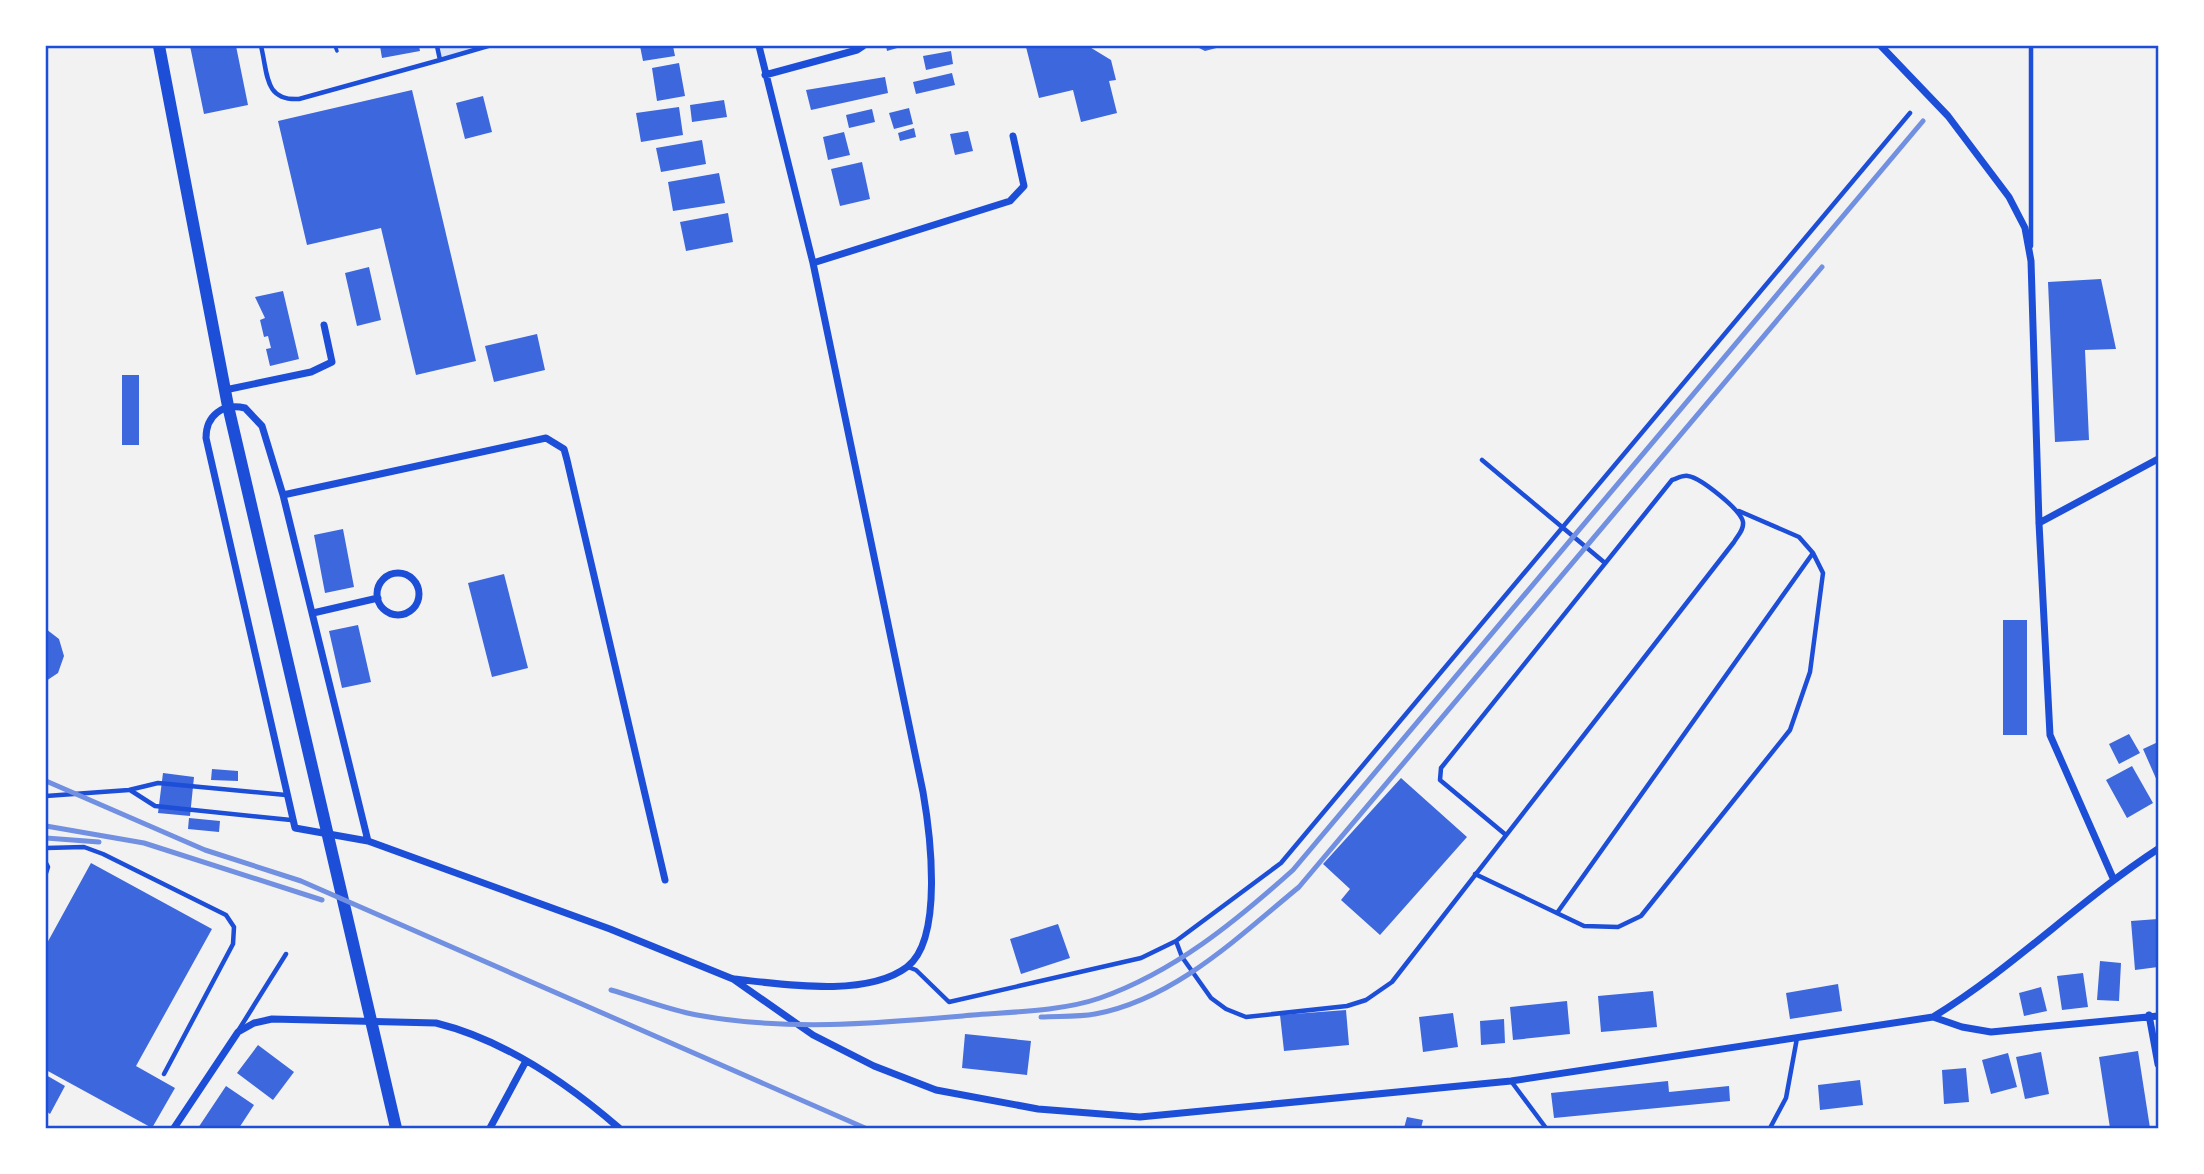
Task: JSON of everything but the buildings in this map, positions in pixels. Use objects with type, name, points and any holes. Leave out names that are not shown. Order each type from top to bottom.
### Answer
[{"type":"main road","points":[[159,46],[228,407],[396,1129]]},
{"type":"street","points":[[733,979],[790,985],[842,985],[872,981],[908,967],[918,956],[925,934],[933,874],[932,844],[813,262],[759,46]]},
{"type":"street","points":[[1881,46],[1948,116],[2009,197],[2025,228],[2031,261],[2039,523],[2050,735],[2113,878]]},
{"type":"street","points":[[765,75],[859,47]]},
{"type":"street","points":[[813,262],[1010,201],[1024,186],[1013,136]]},
{"type":"street","points":[[225,390],[311,372],[332,362],[324,325]]},
{"type":"street","points":[[368,841],[283,495],[258,419],[245,408],[220,409],[209,422],[206,438],[291,820],[295,828],[368,841],[610,929],[733,979],[813,1035],[874,1066],[936,1090],[1038,1109],[1140,1117],[1511,1081],[1933,1017],[1973,993],[2113,878],[2158,849]]},
{"type":"street","points":[[283,495],[546,438],[557,442],[567,460],[665,880]]},
{"type":"street","points":[[2039,523],[2158,459]]},
{"type":"street","points":[[395,573],[414,580],[419,592],[416,605],[405,614],[385,611],[378,598],[379,585],[395,573]]},
{"type":"street","points":[[313,613],[378,598]]},
{"type":"street","points":[[2149,1015],[2158,1064]]},
{"type":"street","points":[[1933,1017],[1962,1027],[1991,1032],[2158,1016]]},
{"type":"street","points":[[174,1129],[238,1032],[254,1023],[272,1019],[436,1023],[454,1027],[526,1061],[572,1088],[619,1129]]},
{"type":"street","points":[[490,1129],[526,1061]]},
{"type":"lane","points":[[261,46],[271,86],[276,96],[283,100],[299,99],[488,46]]},
{"type":"lane","points":[[437,46],[440,60]]},
{"type":"lane","points":[[2031,47],[2031,261]]},
{"type":"lane","points":[[908,967],[916,970],[948,1002],[1141,958],[1176,941],[1281,863],[1910,113]]},
{"type":"lane","points":[[1482,460],[1605,563]]},
{"type":"lane","points":[[1176,941],[1182,957],[1211,998],[1226,1009],[1246,1017],[1347,1006],[1366,1000],[1392,982],[1475,874],[1506,835],[1743,529],[1743,518],[1738,511],[1697,478],[1685,475],[1672,480],[1441,768],[1440,780],[1506,835]]},
{"type":"lane","points":[[1475,874],[1584,926],[1618,927],[1641,916],[1790,730],[1810,672],[1823,573],[1813,554],[1799,537],[1738,511]]},
{"type":"lane","points":[[1557,913],[1813,554]]},
{"type":"lane","points":[[46,796],[129,790],[158,783],[286,795]]},
{"type":"lane","points":[[129,790],[155,806],[291,820]]},
{"type":"lane","points":[[46,848],[84,847],[226,915],[234,927],[233,944],[164,1074]]},
{"type":"lane","points":[[46,863],[46,873]]},
{"type":"lane","points":[[238,1032],[286,954]]},
{"type":"lane","points":[[1770,1129],[1786,1098],[1798,1038]]},
{"type":"lane","points":[[1511,1081],[1546,1129]]},
{"type":"path","points":[[335,46],[337,51]]},
{"type":"shaded area","points":[[437,46],[488,46],[440,60]]},
{"type":"railway","points":[[611,990],[675,1010],[732,1020],[800,1025],[870,1023],[1070,1006],[1127,987],[1178,960],[1226,926],[1293,870],[1923,121]]},
{"type":"railway","points":[[1041,1017],[1095,1014],[1152,995],[1204,964],[1299,887],[1822,267]]},
{"type":"railway","points":[[46,781],[205,850],[301,881],[865,1128]]},
{"type":"railway","points":[[46,826],[144,843],[322,900]]},
{"type":"railway","points":[[46,838],[99,842]]}]
